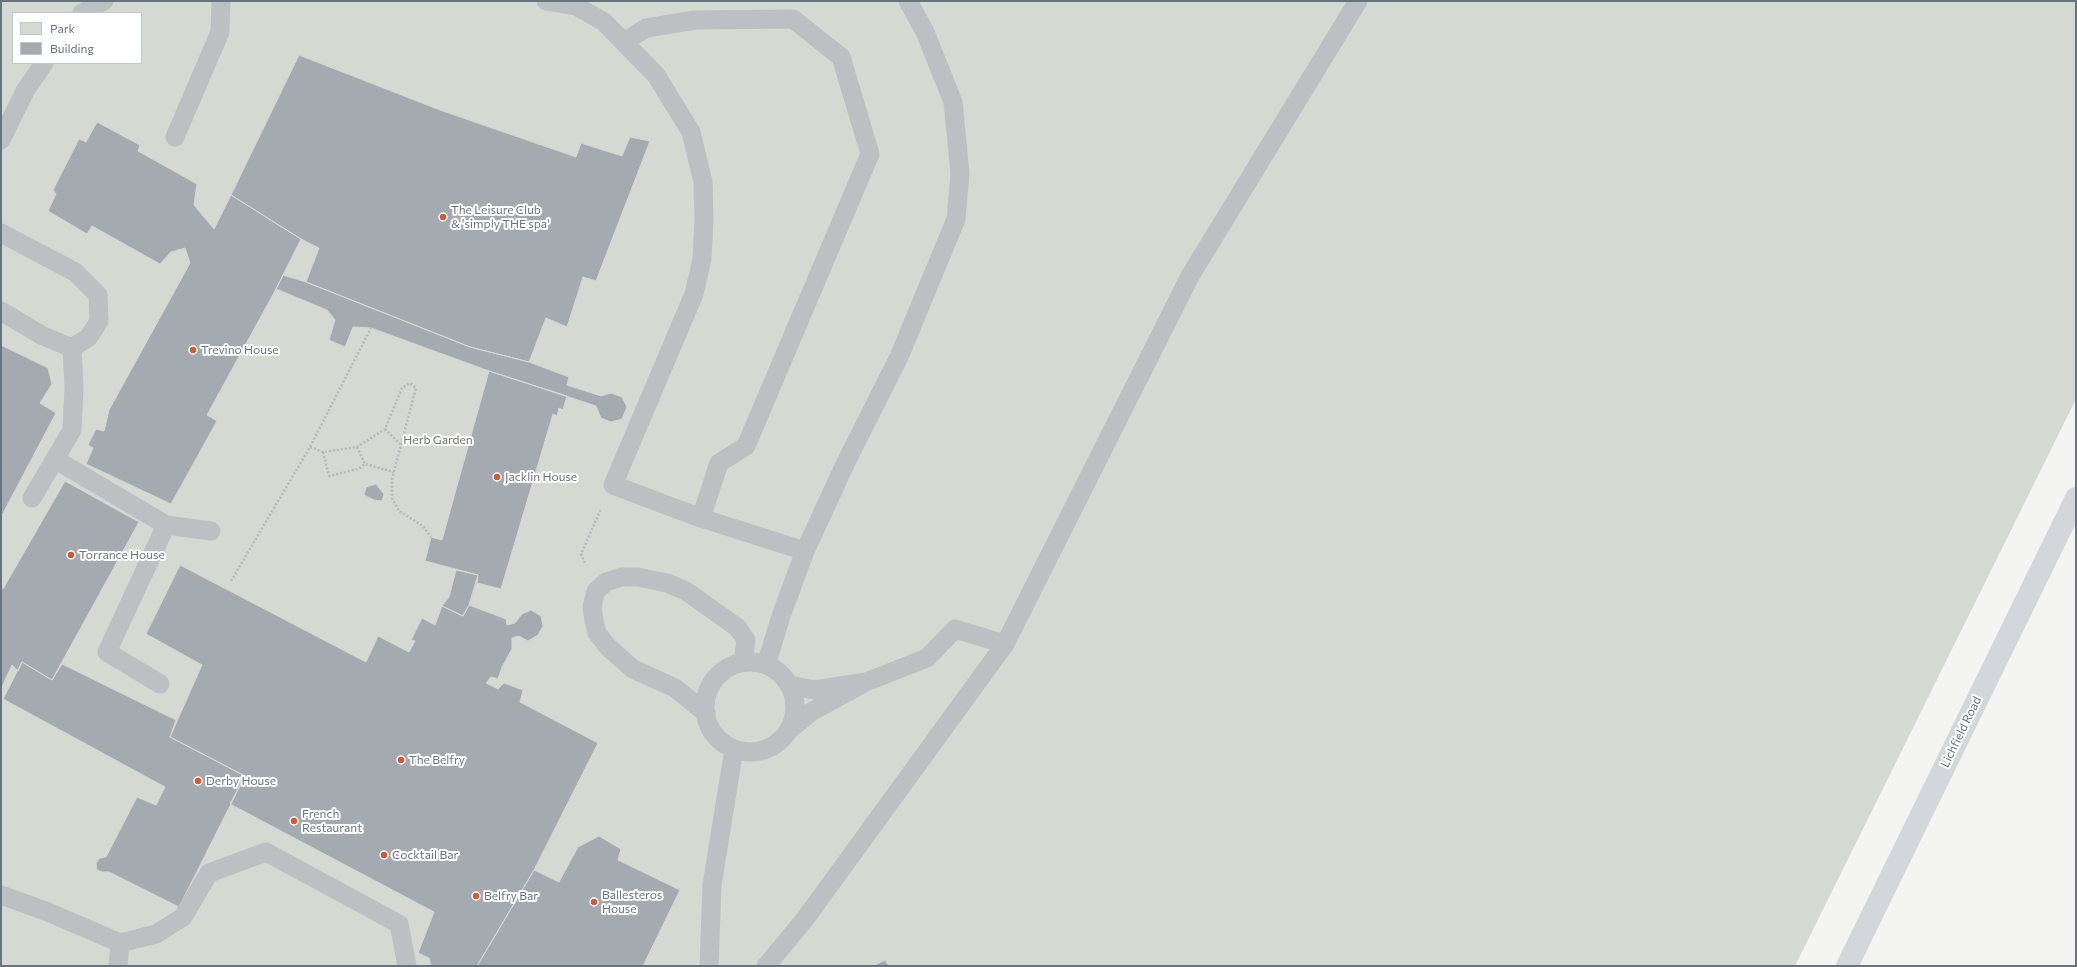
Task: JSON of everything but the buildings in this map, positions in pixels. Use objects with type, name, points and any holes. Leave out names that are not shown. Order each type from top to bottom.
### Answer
[{"type":"highway","name":"Lichfield Road","points":[[1847,966],[2076,498]]},
{"type":"lane","points":[[84,12],[104,1]]},
{"type":"lane","points":[[175,137],[220,32],[221,1]]},
{"type":"lane","points":[[546,1],[576,3],[604,22],[656,75],[690,132],[703,182],[704,220],[702,259],[694,294],[613,485],[701,518],[805,551]]},
{"type":"lane","points":[[766,665],[781,616],[805,551],[846,460],[900,357],[956,219],[960,174],[953,102],[925,32],[908,1]]},
{"type":"lane","points":[[766,966],[805,919],[1006,644],[1190,276],[1358,1]]},
{"type":"lane","points":[[624,42],[646,28],[695,20],[793,19],[841,57],[870,154],[746,446],[719,463],[701,518]]},
{"type":"lane","points":[[1,140],[25,91],[43,64]]},
{"type":"lane","points":[[1,233],[75,272],[98,295],[99,321],[89,337],[72,348]]},
{"type":"lane","points":[[1,311],[41,335],[72,348]]},
{"type":"lane","points":[[32,498],[56,460],[72,430],[74,387],[72,348]]},
{"type":"lane","points":[[56,460],[166,525],[211,531]]},
{"type":"lane","points":[[160,684],[107,652],[166,525]]},
{"type":"lane","points":[[706,714],[675,688],[633,669],[608,647],[597,633],[594,621],[592,607],[596,591],[606,582],[622,577],[638,577],[667,582],[686,591],[738,628],[746,640],[743,662]]},
{"type":"lane","points":[[790,729],[795,708],[790,686],[783,676],[766,665],[743,662],[731,666],[714,680],[706,700],[706,714],[712,730],[725,744],[734,749],[749,752],[761,750],[777,743],[790,729],[811,712],[866,682],[927,658],[955,628],[1006,644]]},
{"type":"lane","points":[[790,686],[814,690],[866,682]]},
{"type":"lane","points":[[709,966],[712,885],[734,749]]},
{"type":"lane","points":[[1,895],[48,912],[120,943],[156,934],[183,917],[209,873],[266,852],[399,924],[407,966]]},
{"type":"lane","points":[[118,966],[120,943]]},
{"type":"path","points":[[232,581],[310,447],[371,328]]},
{"type":"path","points":[[310,447],[323,452],[356,447],[385,429],[402,388],[410,383],[416,388],[392,479],[392,498],[399,511],[423,526],[431,538]]},
{"type":"path","points":[[385,429],[400,444]]},
{"type":"path","points":[[356,447],[365,464],[394,472]]},
{"type":"path","points":[[323,452],[329,476],[358,469],[365,464]]},
{"type":"path","points":[[596,591],[581,554],[613,485]]},
{"type":"green space","name":"The Belfry","points":[[1,1],[2076,1],[2076,399],[1795,966],[1,966]]},
{"type":"place","name":"The Leisure Club & 'simply THE spa'","points":[[443,217]]},
{"type":"place","name":"Trevino House","points":[[193,350]]},
{"type":"place","name":"Jacklin House","points":[[497,477]]},
{"type":"place","name":"Torrance House","points":[[71,555]]},
{"type":"place","name":"The Belfry","points":[[401,760]]},
{"type":"place","name":"Derby House","points":[[198,781]]},
{"type":"place","name":"French Restaurant","points":[[294,821]]},
{"type":"place","name":"Cocktail Bar","points":[[384,855]]},
{"type":"place","name":"Belfry Bar","points":[[476,896]]},
{"type":"place","name":"Ballesteros House","points":[[594,902]]},
{"type":"park label","name":"Herb Garden","points":[[438,440]]}]
